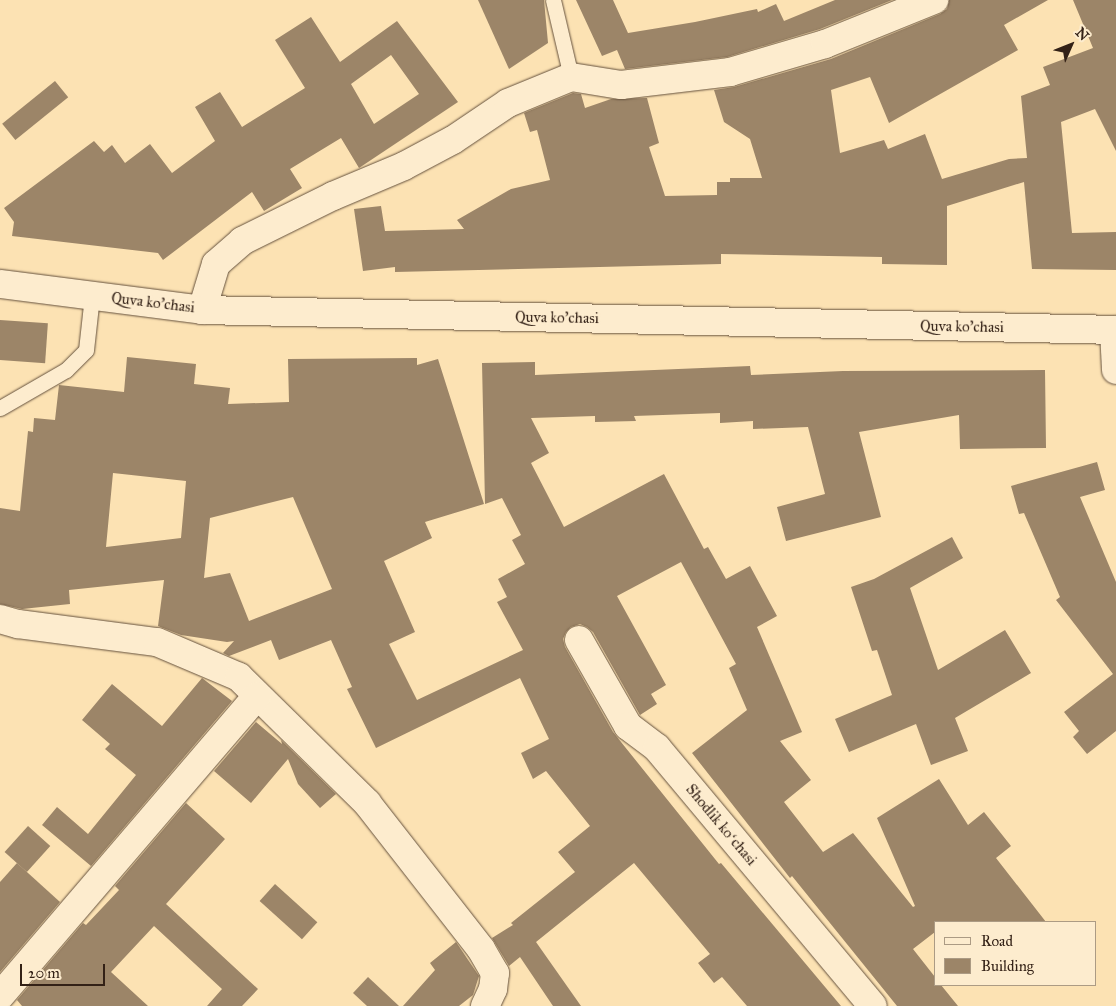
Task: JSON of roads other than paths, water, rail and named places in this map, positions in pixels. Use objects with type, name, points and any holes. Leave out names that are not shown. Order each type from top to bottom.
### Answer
[{"type":"street","points":[[202,310],[216,264],[242,241],[333,196],[404,166],[453,140],[508,102],[571,77],[621,85],[730,72],[826,44],[934,0]]},
{"type":"street","name":"Quva ko'chasi","points":[[0,284],[202,310],[1115,330]]},
{"type":"street","points":[[1115,330],[1116,370]]},
{"type":"street","points":[[0,620],[157,642],[239,677],[367,803],[481,949],[494,973],[493,990],[485,1006]]},
{"type":"street","name":"Shodlik koʻchasi","points":[[579,640],[628,726],[657,748],[873,1006]]},
{"type":"street","points":[[0,996],[257,696]]},
{"type":"lane","points":[[553,0],[571,77]]},
{"type":"lane","points":[[0,408],[66,370],[86,350],[92,296]]}]
